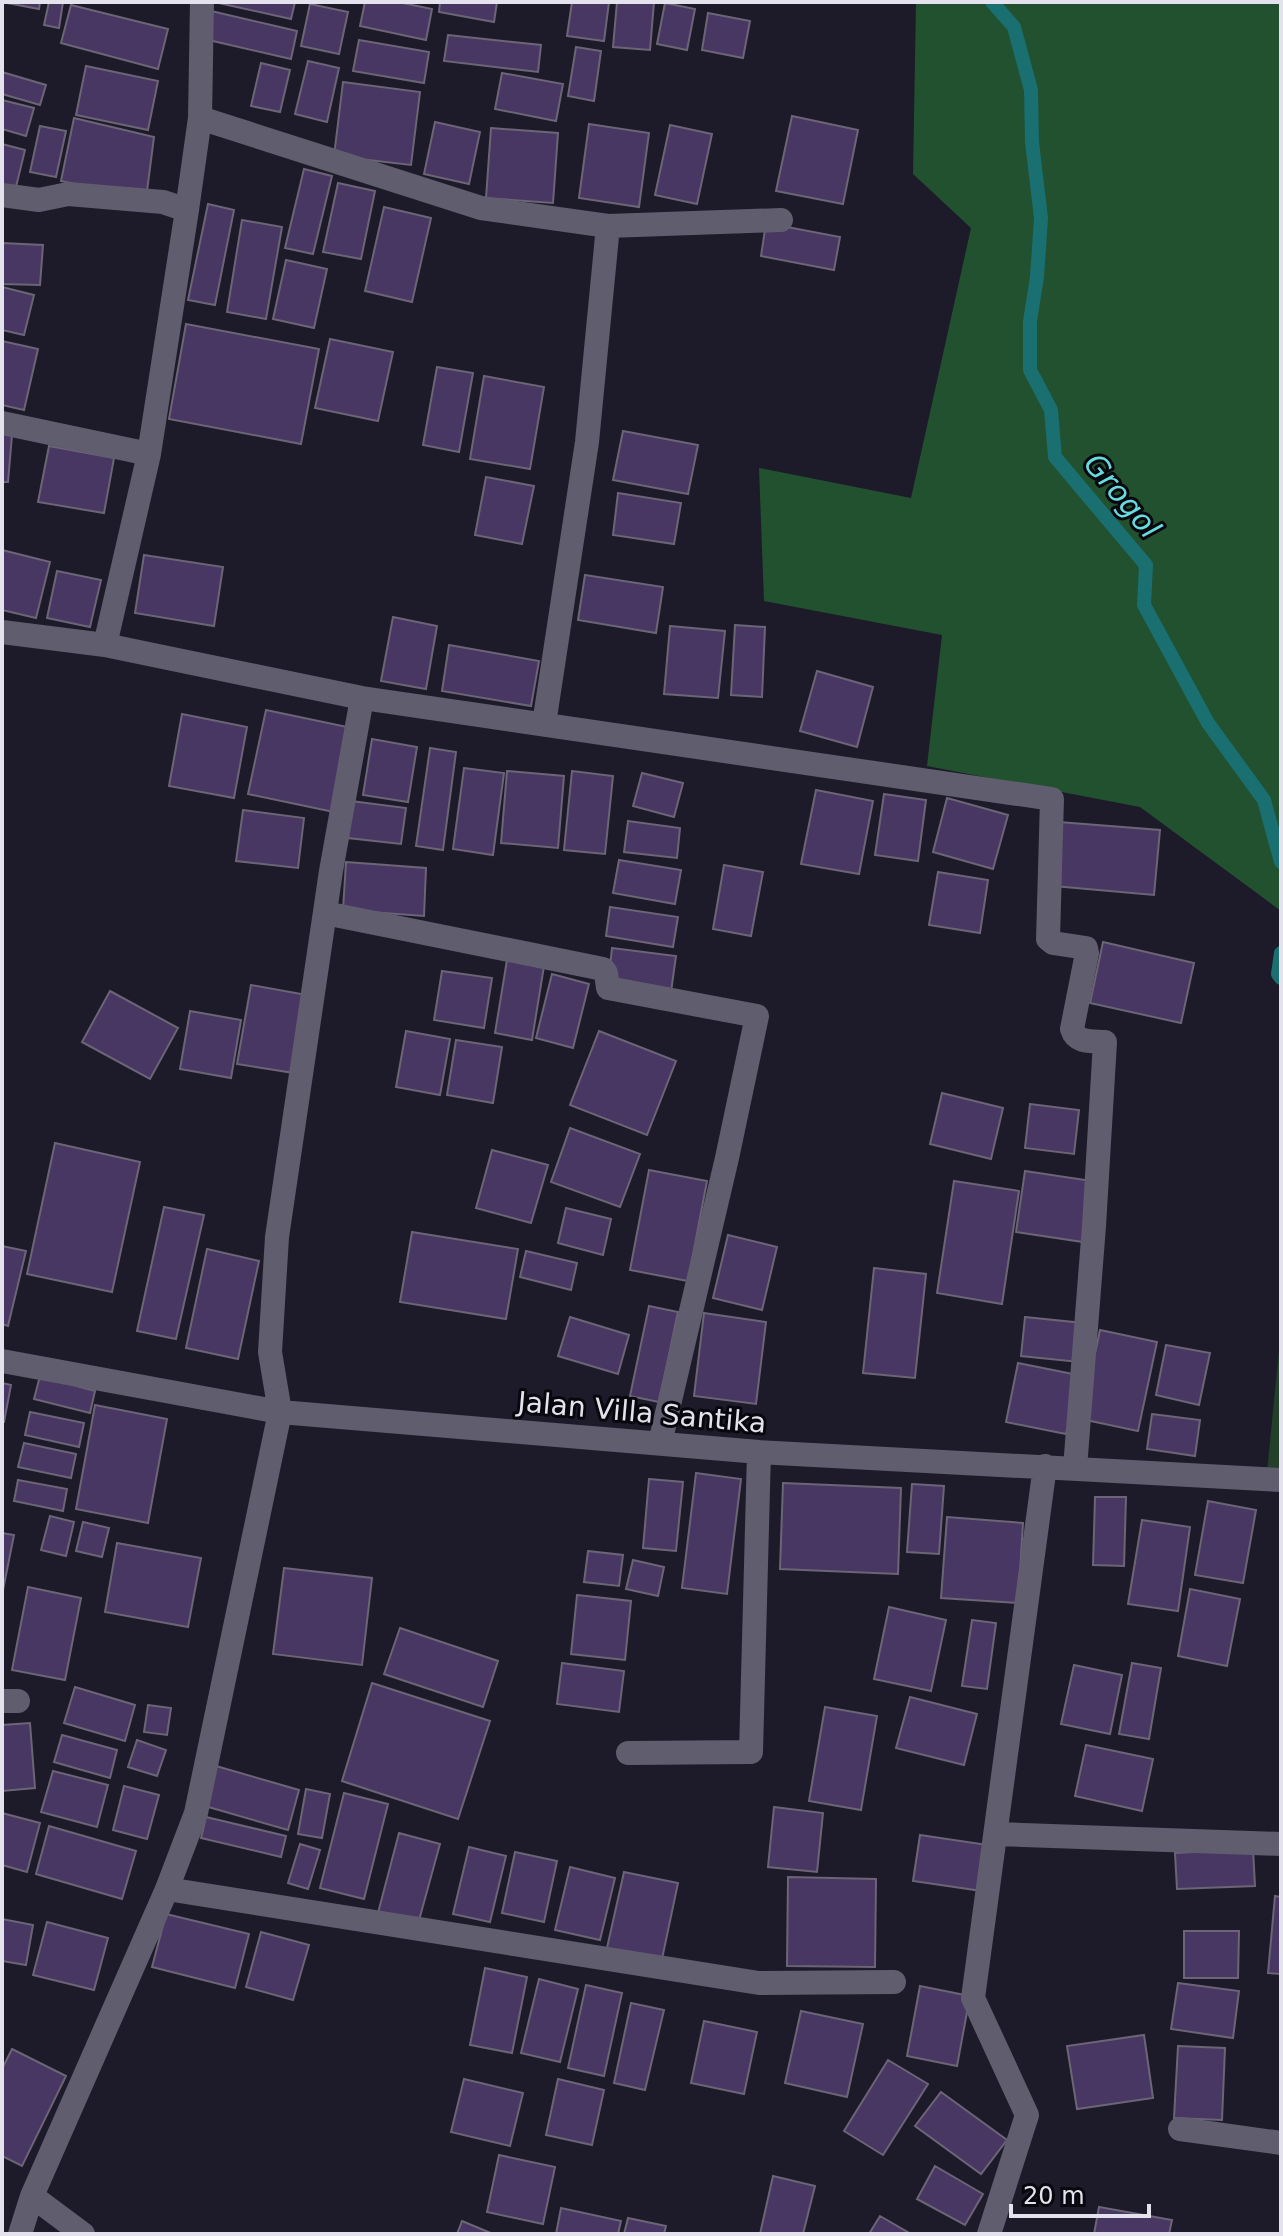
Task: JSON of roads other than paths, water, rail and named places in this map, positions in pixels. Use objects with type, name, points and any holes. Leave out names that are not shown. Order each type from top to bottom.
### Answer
[{"type":"street","points":[[105,645],[149,454],[187,210],[200,118],[202,2]]},
{"type":"street","points":[[200,118],[481,208],[608,226],[781,220]]},
{"type":"street","points":[[2,195],[39,200],[68,194],[163,202],[187,210]]},
{"type":"street","points":[[544,724],[587,442],[608,226]]},
{"type":"street","points":[[2,423],[149,454]]},
{"type":"street","points":[[2,632],[105,645],[362,698],[1052,799],[1048,939],[1053,943],[1086,948],[1072,1029],[1079,1040],[1105,1042],[1075,1468]]},
{"type":"street","points":[[20,2234],[32,2196],[167,1889],[196,1813],[280,1412],[270,1352],[277,1237],[325,913],[362,698]]},
{"type":"street","points":[[325,913],[603,969],[608,988],[757,1016],[660,1443]]},
{"type":"street","name":"Jalan Villa Santika","points":[[2,1361],[280,1412],[759,1452],[1281,1480]]},
{"type":"street","points":[[628,1753],[751,1752],[759,1452]]},
{"type":"street","points":[[989,2234],[1027,2115],[973,1998],[1045,1466]]},
{"type":"street","points":[[997,1834],[1281,1844]]},
{"type":"street","points":[[167,1889],[759,1983],[894,1982]]},
{"type":"street","points":[[1180,2129],[1281,2143]]},
{"type":"street","points":[[32,2196],[83,2234]]},
{"type":"waterway","name":"Grogol","points":[[992,2],[1014,27],[1031,90],[1032,142],[1041,218],[1030,321],[1030,370],[1051,410],[1055,457],[1146,565],[1144,605],[1208,723],[1264,800],[1281,862]]},
{"type":"waterway","name":"Grogol","points":[[1281,953],[1278,974],[1281,978]]}]
